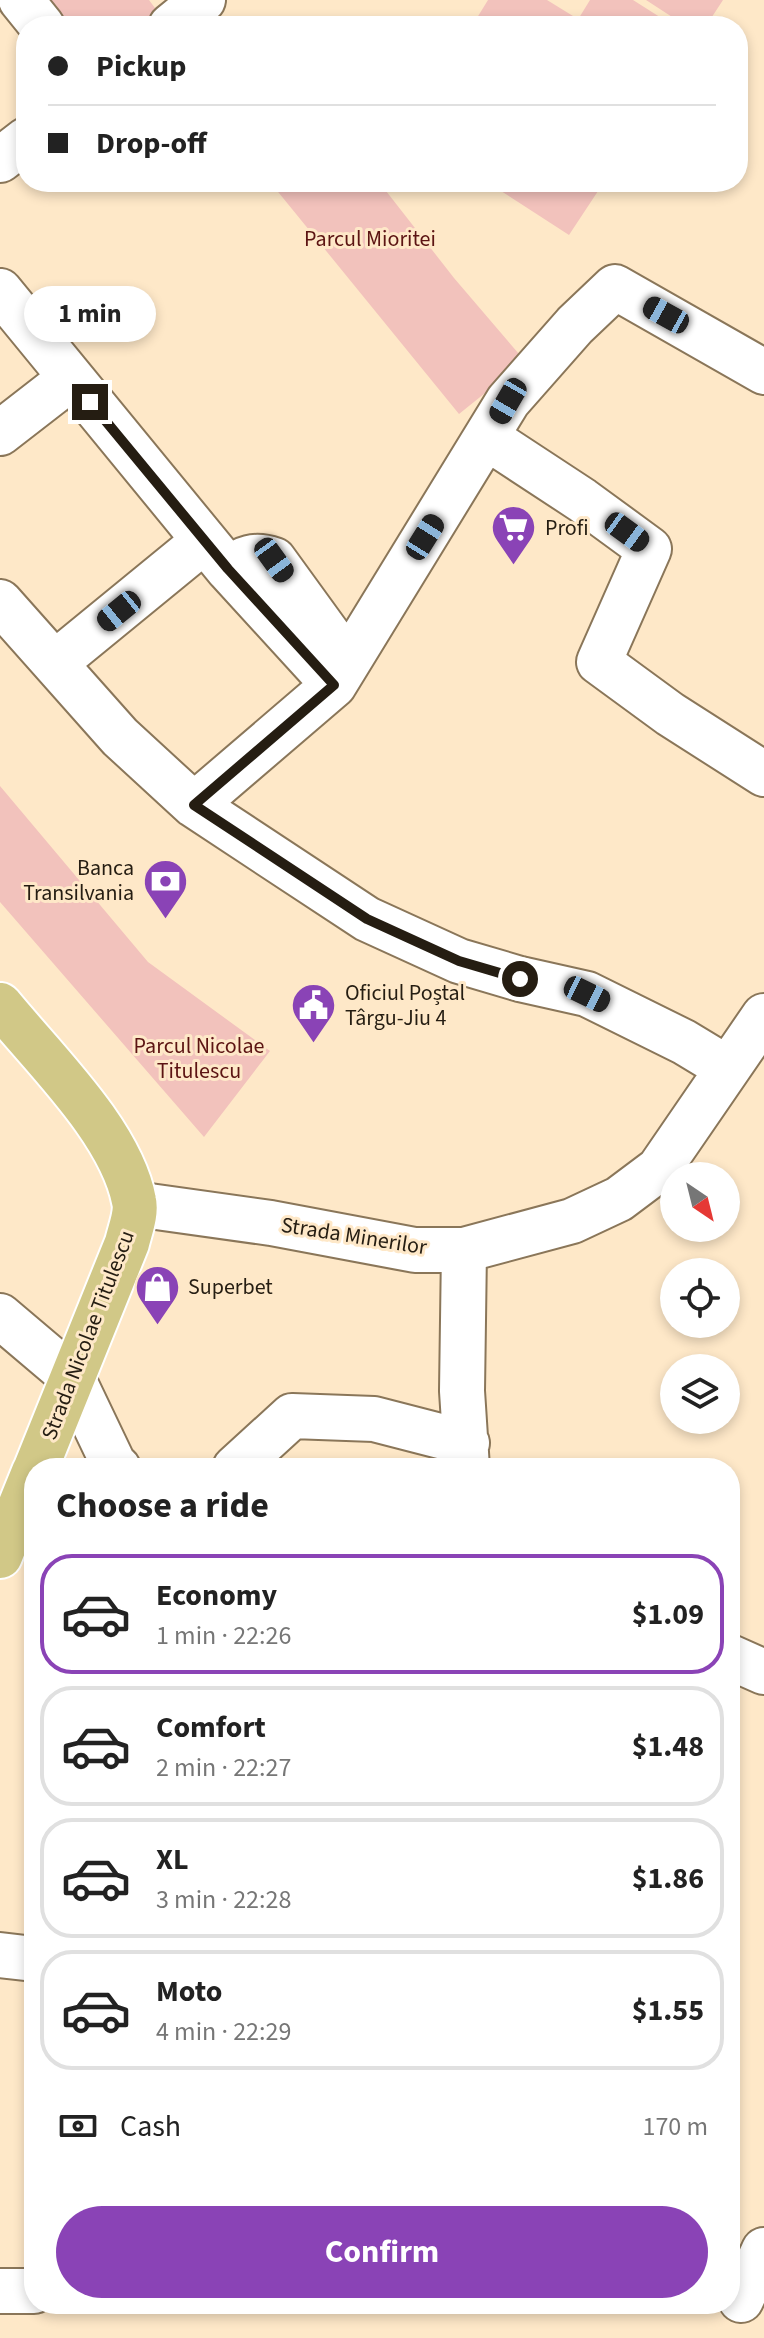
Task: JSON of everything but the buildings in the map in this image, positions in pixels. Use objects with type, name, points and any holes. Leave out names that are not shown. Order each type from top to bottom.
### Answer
[{"type":"main road","name":"Strada Nicolae Titulescu","points":[[5,1021],[96,1121],[123,1163],[135,1204],[127,1243],[40,1458]]},
{"type":"main road","name":"Strada Nicolae Titulescu","points":[[0,1556],[24,1497]]},
{"type":"street","points":[[21,0],[34,16]]},
{"type":"street","points":[[183,16],[203,0]]},
{"type":"street","points":[[0,160],[16,148]]},
{"type":"street","points":[[194,805],[341,674],[508,401],[575,325],[615,287],[764,372]]},
{"type":"street","points":[[0,291],[216,555]]},
{"type":"street","points":[[0,433],[71,378]]},
{"type":"street","points":[[486,437],[582,500],[649,549],[599,662],[670,714],[764,774]]},
{"type":"street","points":[[55,663],[216,555],[261,555],[274,560],[341,674]]},
{"type":"street","points":[[0,602],[120,737],[194,805],[367,919],[459,961],[587,994],[684,1042],[727,1068]]},
{"type":"street","name":"Strada Minerilor","points":[[135,1204],[271,1223],[415,1250],[464,1250],[572,1221],[619,1199],[659,1169],[764,1016]]},
{"type":"street","points":[[246,1458],[292,1416],[374,1419],[467,1456],[462,1391],[464,1250]]},
{"type":"street","points":[[0,1316],[72,1377],[113,1458]]},
{"type":"street","points":[[740,1661],[764,1672]]},
{"type":"street","points":[[0,1955],[24,1958]]},
{"type":"street","points":[[745,2302],[764,2250]]},
{"type":"street","points":[[0,2291],[24,2291]]},
{"type":"green space","points":[[42,0],[149,0],[158,12],[153,16],[55,16]]},
{"type":"green space","points":[[488,0],[547,0],[573,16],[478,16]]},
{"type":"green space","points":[[590,0],[633,0],[658,16],[580,16]]},
{"type":"green space","points":[[646,0],[723,0],[713,16],[671,16]]},
{"type":"green space","name":"Parcul Mioritei","points":[[278,192],[387,192],[454,278],[525,361],[459,414]]},
{"type":"green space","points":[[502,192],[597,192],[569,235]]},
{"type":"green space","name":"Parcul Nicolae Titulescu","points":[[0,786],[148,962],[270,1051],[204,1137],[0,902]]},
{"type":"place","name":"Profi","points":[[514,567]]},
{"type":"place","name":"Banca Transilvania","points":[[165,920]]},
{"type":"place","name":"Oficiul Poștal Târgu-Jiu 4","points":[[314,1045]]},
{"type":"place","name":"Superbet","points":[[157,1326]]},
{"type":"route","points":[[90,402],[228,569],[334,685],[194,805],[367,919],[459,961],[520,979]]}]
